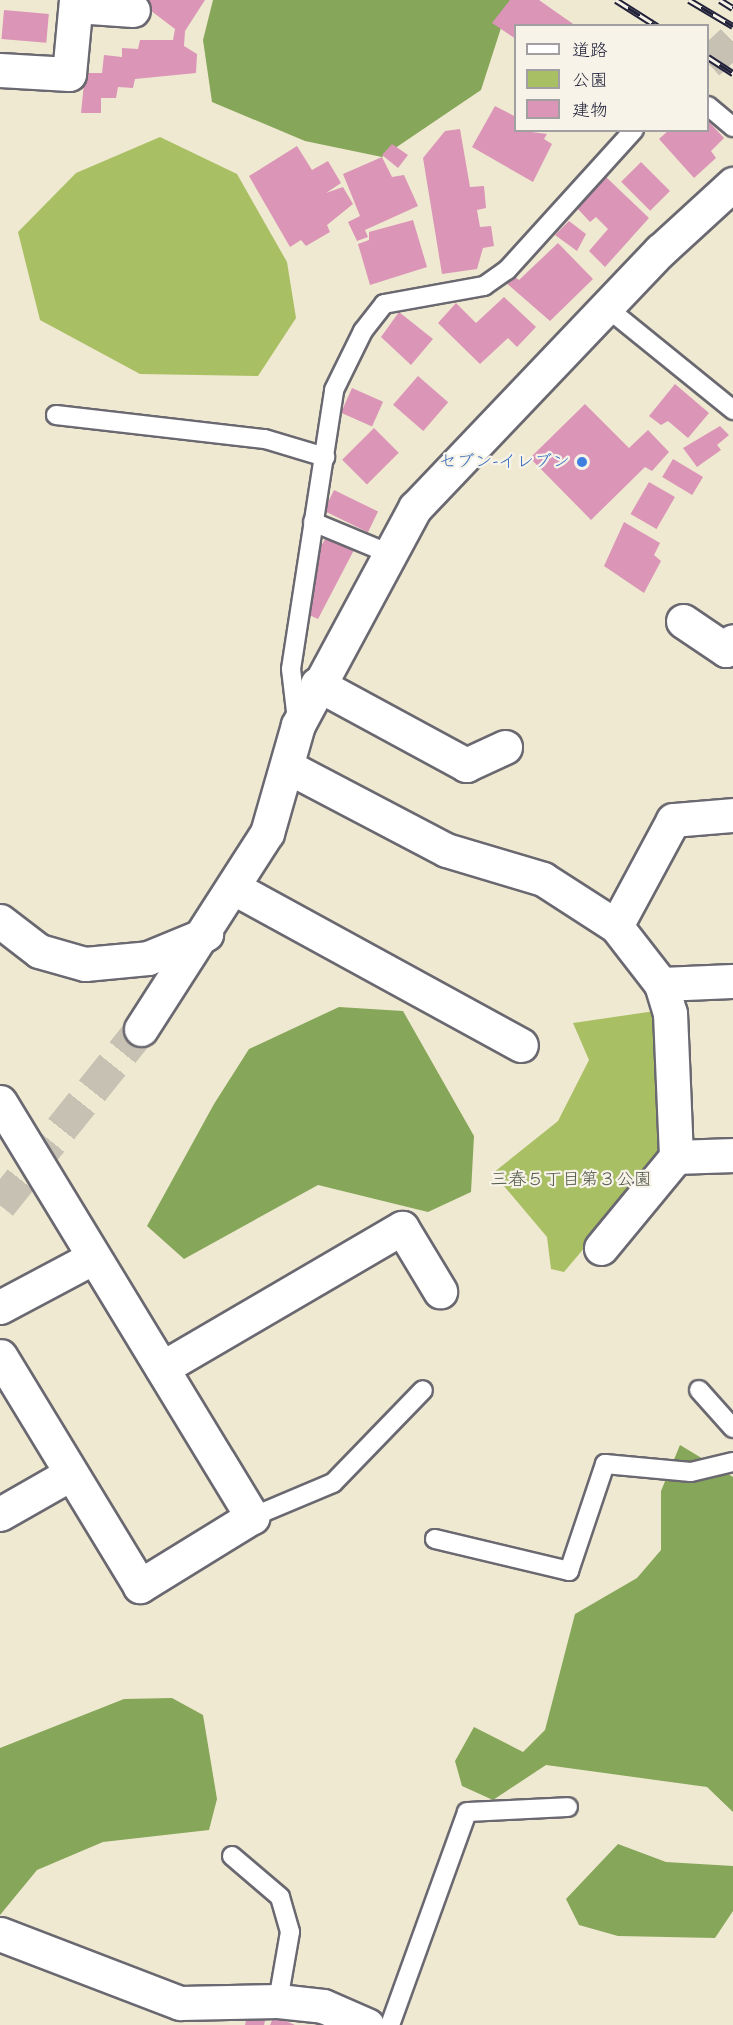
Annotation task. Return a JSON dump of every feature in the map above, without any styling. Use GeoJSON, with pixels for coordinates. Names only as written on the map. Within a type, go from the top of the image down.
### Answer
{"type":"FeatureCollection","features":[{"type":"Feature","properties":{"kind":"street"},"geometry":{"type":"LineString","coordinates":[[0,70],[69,74],[76,3],[133,10]]}},
{"type":"Feature","properties":{"kind":"street"},"geometry":{"type":"LineString","coordinates":[[141,1029],[206,934],[267,833],[288,767],[298,725],[317,684],[415,508],[606,307],[733,184]]}},
{"type":"Feature","properties":{"kind":"street"},"geometry":{"type":"LineString","coordinates":[[683,621],[726,650],[733,641]]}},
{"type":"Feature","properties":{"kind":"street"},"geometry":{"type":"LineString","coordinates":[[317,684],[466,765],[505,747]]}},
{"type":"Feature","properties":{"kind":"street"},"geometry":{"type":"LineString","coordinates":[[288,767],[446,850],[543,879],[616,926],[661,984],[670,1013],[676,1156],[601,1248]]}},
{"type":"Feature","properties":{"kind":"street"},"geometry":{"type":"LineString","coordinates":[[616,926],[673,820],[733,814]]}},
{"type":"Feature","properties":{"kind":"street"},"geometry":{"type":"LineString","coordinates":[[234,888],[521,1045]]}},
{"type":"Feature","properties":{"kind":"street"},"geometry":{"type":"LineString","coordinates":[[0,921],[39,951],[85,963],[148,958],[206,934]]}},
{"type":"Feature","properties":{"kind":"street"},"geometry":{"type":"LineString","coordinates":[[661,984],[733,981]]}},
{"type":"Feature","properties":{"kind":"street"},"geometry":{"type":"LineString","coordinates":[[0,1102],[252,1517],[140,1586],[0,1356]]}},
{"type":"Feature","properties":{"kind":"street"},"geometry":{"type":"LineString","coordinates":[[676,1156],[733,1155]]}},
{"type":"Feature","properties":{"kind":"street"},"geometry":{"type":"LineString","coordinates":[[162,1368],[402,1228],[440,1291]]}},
{"type":"Feature","properties":{"kind":"street"},"geometry":{"type":"LineString","coordinates":[[0,1307],[94,1257]]}},
{"type":"Feature","properties":{"kind":"street"},"geometry":{"type":"LineString","coordinates":[[0,1514],[70,1474]]}},
{"type":"Feature","properties":{"kind":"street"},"geometry":{"type":"LineString","coordinates":[[0,1934],[180,2003],[278,2001],[322,2006],[367,2025]]}},
{"type":"Feature","properties":{"kind":"lane"},"geometry":{"type":"LineString","coordinates":[[709,107],[733,127]]}},
{"type":"Feature","properties":{"kind":"lane"},"geometry":{"type":"LineString","coordinates":[[298,725],[291,669],[334,390],[363,331],[384,304],[484,286],[507,270],[632,132]]}},
{"type":"Feature","properties":{"kind":"lane"},"geometry":{"type":"LineString","coordinates":[[606,307],[733,410]]}},
{"type":"Feature","properties":{"kind":"lane"},"geometry":{"type":"LineString","coordinates":[[56,415],[265,439],[325,457]]}},
{"type":"Feature","properties":{"kind":"lane"},"geometry":{"type":"LineString","coordinates":[[313,522],[388,553]]}},
{"type":"Feature","properties":{"kind":"lane"},"geometry":{"type":"LineString","coordinates":[[252,1517],[333,1483],[423,1390]]}},
{"type":"Feature","properties":{"kind":"lane"},"geometry":{"type":"LineString","coordinates":[[699,1390],[733,1428]]}},
{"type":"Feature","properties":{"kind":"lane"},"geometry":{"type":"LineString","coordinates":[[435,1539],[569,1571],[605,1464],[691,1472],[733,1462]]}},
{"type":"Feature","properties":{"kind":"lane"},"geometry":{"type":"LineString","coordinates":[[390,2025],[467,1812],[568,1807]]}},
{"type":"Feature","properties":{"kind":"lane"},"geometry":{"type":"LineString","coordinates":[[232,1856],[280,1897],[290,1932],[278,2001]]}},
{"type":"Feature","properties":{"kind":"green space"},"geometry":{"type":"Polygon","coordinates":[[[213,0],[510,0],[481,90],[382,157],[305,141],[212,102],[203,40],[213,0]]]}},
{"type":"Feature","properties":{"kind":"green space"},"geometry":{"type":"Polygon","coordinates":[[[160,137],[237,174],[287,262],[296,318],[258,376],[140,374],[40,320],[18,232],[76,173],[160,137]]]}},
{"type":"Feature","properties":{"kind":"green space"},"geometry":{"type":"Polygon","coordinates":[[[339,1007],[403,1011],[474,1136],[471,1192],[428,1212],[318,1185],[184,1259],[147,1226],[214,1104],[249,1049],[339,1007]]]}},
{"type":"Feature","properties":{"kind":"green space","name":"三春５丁目第３公園"},"geometry":{"type":"Polygon","coordinates":[[[655,1011],[661,1157],[564,1272],[551,1269],[547,1237],[493,1173],[558,1121],[589,1060],[573,1023],[655,1011]]]}},
{"type":"Feature","properties":{"kind":"green space"},"geometry":{"type":"Polygon","coordinates":[[[680,1445],[733,1477],[733,1812],[707,1787],[546,1765],[493,1800],[462,1786],[455,1761],[474,1727],[523,1752],[545,1730],[575,1614],[637,1578],[661,1550],[661,1491],[680,1445]]]}},
{"type":"Feature","properties":{"kind":"green space"},"geometry":{"type":"Polygon","coordinates":[[[172,1698],[203,1715],[217,1799],[209,1830],[103,1842],[37,1870],[0,1915],[0,1748],[124,1699],[172,1698]]]}},
{"type":"Feature","properties":{"kind":"green space"},"geometry":{"type":"Polygon","coordinates":[[[618,1844],[666,1862],[733,1866],[733,1911],[715,1938],[618,1936],[579,1925],[566,1899],[618,1844]]]}},
{"type":"Feature","properties":{"kind":"building"},"geometry":{"type":"Polygon","coordinates":[[[145,0],[205,0],[185,31],[184,46],[197,54],[196,73],[135,79],[133,88],[118,87],[116,98],[101,98],[101,113],[81,113],[85,73],[102,73],[104,55],[122,57],[122,48],[138,49],[140,40],[173,40],[175,29],[142,4],[145,0]]]}},
{"type":"Feature","properties":{"kind":"building"},"geometry":{"type":"Polygon","coordinates":[[[510,0],[539,0],[573,24],[514,24],[514,38],[492,23],[510,0]]]}},
{"type":"Feature","properties":{"kind":"building"},"geometry":{"type":"Polygon","coordinates":[[[4,10],[49,14],[46,43],[1,39],[4,10]]]}},
{"type":"Feature","properties":{"kind":"building"},"geometry":{"type":"Polygon","coordinates":[[[495,106],[514,116],[514,132],[547,134],[544,139],[552,144],[533,182],[472,147],[495,106]]]}},
{"type":"Feature","properties":{"kind":"building"},"geometry":{"type":"Polygon","coordinates":[[[709,122],[724,138],[711,151],[716,158],[694,178],[659,139],[667,132],[709,132],[709,122]]]}},
{"type":"Feature","properties":{"kind":"building"},"geometry":{"type":"Polygon","coordinates":[[[460,129],[470,187],[484,186],[486,208],[477,210],[480,227],[491,226],[494,246],[483,248],[477,269],[442,274],[423,158],[445,131],[460,129]]]}},
{"type":"Feature","properties":{"kind":"building"},"geometry":{"type":"Polygon","coordinates":[[[392,144],[408,155],[398,168],[382,155],[392,144]]]}},
{"type":"Feature","properties":{"kind":"building"},"geometry":{"type":"Polygon","coordinates":[[[297,146],[312,170],[328,161],[341,183],[326,193],[343,187],[353,204],[327,225],[330,232],[306,246],[301,240],[290,247],[249,176],[297,146]]]}},
{"type":"Feature","properties":{"kind":"building"},"geometry":{"type":"Polygon","coordinates":[[[382,157],[392,177],[404,175],[418,206],[365,230],[368,237],[357,241],[348,222],[360,216],[343,174],[382,157]]]}},
{"type":"Feature","properties":{"kind":"building"},"geometry":{"type":"Polygon","coordinates":[[[641,162],[670,191],[650,211],[621,182],[641,162]]]}},
{"type":"Feature","properties":{"kind":"building"},"geometry":{"type":"Polygon","coordinates":[[[606,177],[649,218],[605,267],[589,251],[608,229],[596,217],[590,222],[577,208],[606,177]]]}},
{"type":"Feature","properties":{"kind":"building"},"geometry":{"type":"Polygon","coordinates":[[[413,220],[427,267],[370,285],[358,244],[369,240],[369,232],[413,220]]]}},
{"type":"Feature","properties":{"kind":"building"},"geometry":{"type":"Polygon","coordinates":[[[569,221],[586,234],[577,251],[555,235],[569,221]]]}},
{"type":"Feature","properties":{"kind":"building"},"geometry":{"type":"Polygon","coordinates":[[[558,243],[593,279],[550,321],[504,281],[512,275],[519,280],[558,243]]]}},
{"type":"Feature","properties":{"kind":"building"},"geometry":{"type":"Polygon","coordinates":[[[504,297],[536,327],[517,347],[508,338],[480,364],[438,323],[456,303],[476,323],[504,297]]]}},
{"type":"Feature","properties":{"kind":"building"},"geometry":{"type":"Polygon","coordinates":[[[399,312],[433,339],[411,365],[381,337],[399,312]]]}},
{"type":"Feature","properties":{"kind":"building"},"geometry":{"type":"Polygon","coordinates":[[[418,376],[448,402],[423,431],[393,405],[418,376]]]}},
{"type":"Feature","properties":{"kind":"building"},"geometry":{"type":"Polygon","coordinates":[[[675,384],[709,413],[688,438],[668,421],[661,425],[649,416],[675,384]]]}},
{"type":"Feature","properties":{"kind":"building"},"geometry":{"type":"Polygon","coordinates":[[[352,388],[383,402],[372,426],[341,413],[352,388]]]}},
{"type":"Feature","properties":{"kind":"building"},"geometry":{"type":"Polygon","coordinates":[[[585,404],[629,448],[648,430],[669,452],[652,471],[645,467],[591,520],[530,458],[585,404]]]}},
{"type":"Feature","properties":{"kind":"building"},"geometry":{"type":"Polygon","coordinates":[[[720,426],[729,435],[717,445],[721,450],[697,467],[683,448],[720,426]]]}},
{"type":"Feature","properties":{"kind":"building"},"geometry":{"type":"Polygon","coordinates":[[[374,428],[399,453],[367,485],[342,460],[374,428]]]}},
{"type":"Feature","properties":{"kind":"building"},"geometry":{"type":"Polygon","coordinates":[[[673,459],[703,477],[692,495],[662,477],[673,459]]]}},
{"type":"Feature","properties":{"kind":"building"},"geometry":{"type":"Polygon","coordinates":[[[649,482],[675,497],[656,529],[630,514],[649,482]]]}},
{"type":"Feature","properties":{"kind":"building"},"geometry":{"type":"Polygon","coordinates":[[[334,490],[378,511],[368,532],[324,511],[334,490]]]}},
{"type":"Feature","properties":{"kind":"building"},"geometry":{"type":"Polygon","coordinates":[[[624,522],[660,543],[654,555],[661,561],[644,593],[604,566],[624,522]]]}},
{"type":"Feature","properties":{"kind":"building"},"geometry":{"type":"Polygon","coordinates":[[[327,536],[354,550],[318,619],[305,613],[318,551],[327,536]]]}},
{"type":"Feature","properties":{"kind":"building"},"geometry":{"type":"Polygon","coordinates":[[[248,2012],[266,2017],[264,2025],[245,2025],[248,2012]]]}},
{"type":"Feature","properties":{"kind":"building"},"geometry":{"type":"Polygon","coordinates":[[[274,2016],[295,2025],[270,2025],[274,2016]]]}},
{"type":"Feature","properties":{"kind":"tunnel"},"geometry":{"type":"LineString","coordinates":[[709,62],[733,40]]}},
{"type":"Feature","properties":{"kind":"tunnel"},"geometry":{"type":"LineString","coordinates":[[0,1205],[141,1029]]}},
{"type":"Feature","properties":{"kind":"railway"},"geometry":{"type":"LineString","coordinates":[[616,0],[654,24]]}},
{"type":"Feature","properties":{"kind":"railway"},"geometry":{"type":"LineString","coordinates":[[689,0],[733,26]]}},
{"type":"Feature","properties":{"kind":"railway"},"geometry":{"type":"LineString","coordinates":[[720,0],[733,8]]}},
{"type":"Feature","properties":{"kind":"railway"},"geometry":{"type":"LineString","coordinates":[[709,58],[733,73]]}},
{"type":"Feature","properties":{"kind":"place","name":"セブン-イレブン"},"geometry":{"type":"Point","coordinates":[582,462]}}]}
